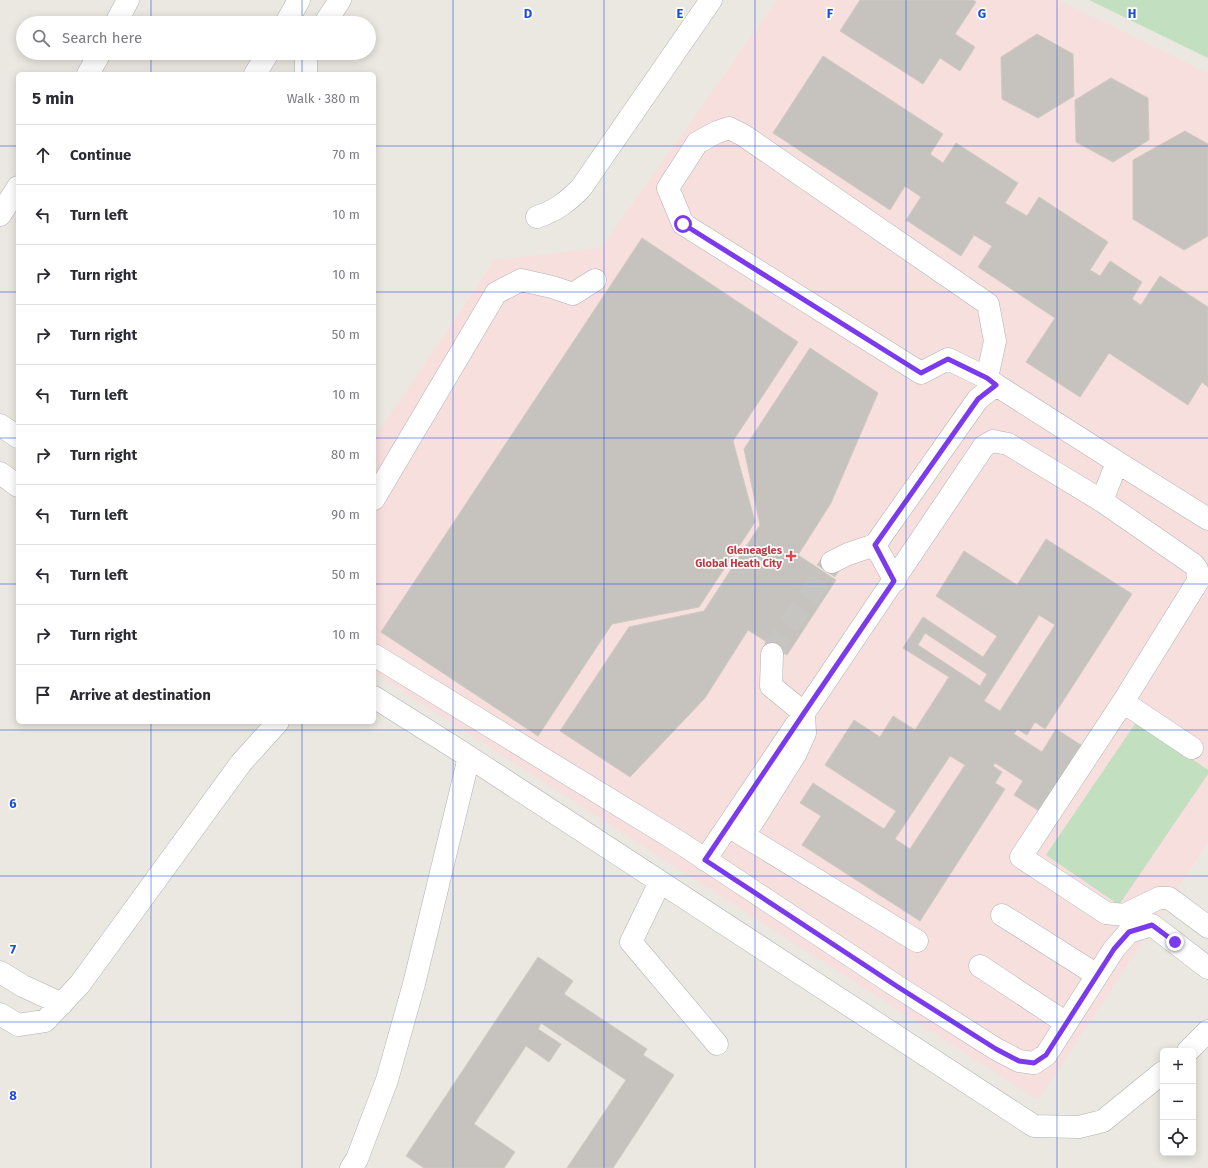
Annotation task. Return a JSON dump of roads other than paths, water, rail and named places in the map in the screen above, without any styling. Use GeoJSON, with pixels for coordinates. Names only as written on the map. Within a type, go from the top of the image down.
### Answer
{"type":"FeatureCollection","features":[{"type":"Feature","properties":{"kind":"street"},"geometry":{"type":"LineString","coordinates":[[120,16],[128,0]]}},
{"type":"Feature","properties":{"kind":"street"},"geometry":{"type":"LineString","coordinates":[[290,16],[299,0]]}},
{"type":"Feature","properties":{"kind":"street"},"geometry":{"type":"LineString","coordinates":[[330,16],[340,0]]}},
{"type":"Feature","properties":{"kind":"street"},"geometry":{"type":"LineString","coordinates":[[537,217],[552,212],[566,203],[582,188],[711,0]]}},
{"type":"Feature","properties":{"kind":"street"},"geometry":{"type":"LineString","coordinates":[[89,72],[96,60]]}},
{"type":"Feature","properties":{"kind":"street"},"geometry":{"type":"LineString","coordinates":[[256,72],[264,60]]}},
{"type":"Feature","properties":{"kind":"street"},"geometry":{"type":"LineString","coordinates":[[306,60],[306,72]]}},
{"type":"Feature","properties":{"kind":"street"},"geometry":{"type":"LineString","coordinates":[[832,562],[848,554],[875,545],[991,381],[995,341],[988,304],[743,135],[729,128],[717,132],[697,143],[668,188],[683,224],[921,373],[948,359],[991,381],[1208,519]]}},
{"type":"Feature","properties":{"kind":"street"},"geometry":{"type":"LineString","coordinates":[[0,215],[16,190]]}},
{"type":"Feature","properties":{"kind":"street"},"geometry":{"type":"LineString","coordinates":[[376,496],[496,293],[521,280],[552,287],[573,294],[595,280]]}},
{"type":"Feature","properties":{"kind":"street"},"geometry":{"type":"LineString","coordinates":[[0,425],[13,444]]}},
{"type":"Feature","properties":{"kind":"street"},"geometry":{"type":"LineString","coordinates":[[705,860],[984,446],[993,441],[1008,444],[1102,501],[1193,564],[1196,569],[1198,581],[1123,702],[1021,857],[1106,913],[1124,915],[1159,898],[1169,898],[1208,928]]}},
{"type":"Feature","properties":{"kind":"street"},"geometry":{"type":"LineString","coordinates":[[1102,501],[1117,462]]}},
{"type":"Feature","properties":{"kind":"street"},"geometry":{"type":"LineString","coordinates":[[0,473],[16,485]]}},
{"type":"Feature","properties":{"kind":"street"},"geometry":{"type":"LineString","coordinates":[[875,545],[894,581]]}},
{"type":"Feature","properties":{"kind":"street"},"geometry":{"type":"LineString","coordinates":[[752,823],[796,753],[805,733],[804,713],[771,686],[772,654]]}},
{"type":"Feature","properties":{"kind":"street"},"geometry":{"type":"LineString","coordinates":[[376,656],[679,842],[898,987],[996,1049],[1019,1061],[1034,1063],[1046,1055],[1114,949],[1129,932],[1152,925],[1208,968]]}},
{"type":"Feature","properties":{"kind":"street"},"geometry":{"type":"LineString","coordinates":[[376,698],[469,757],[1034,1126],[1079,1127],[1103,1121],[1160,1074]]}},
{"type":"Feature","properties":{"kind":"street"},"geometry":{"type":"LineString","coordinates":[[1123,702],[1192,748]]}},
{"type":"Feature","properties":{"kind":"street"},"geometry":{"type":"LineString","coordinates":[[0,1014],[18,1025],[45,1021],[62,1004],[80,984],[241,763],[276,724]]}},
{"type":"Feature","properties":{"kind":"street"},"geometry":{"type":"LineString","coordinates":[[351,1168],[357,1159],[387,1080],[414,984],[469,757]]}},
{"type":"Feature","properties":{"kind":"street"},"geometry":{"type":"LineString","coordinates":[[728,826],[917,942]]}},
{"type":"Feature","properties":{"kind":"street"},"geometry":{"type":"LineString","coordinates":[[660,882],[631,942],[717,1044]]}},
{"type":"Feature","properties":{"kind":"street"},"geometry":{"type":"LineString","coordinates":[[1002,915],[1097,975]]}},
{"type":"Feature","properties":{"kind":"street"},"geometry":{"type":"LineString","coordinates":[[980,966],[1066,1023]]}},
{"type":"Feature","properties":{"kind":"street"},"geometry":{"type":"LineString","coordinates":[[0,972],[23,986],[62,1004]]}},
{"type":"Feature","properties":{"kind":"street"},"geometry":{"type":"LineString","coordinates":[[1191,1048],[1208,1031]]}},
{"type":"Feature","properties":{"kind":"tunnel"},"geometry":{"type":"LineString","coordinates":[[772,654],[778,641],[832,562]]}},
{"type":"Feature","properties":{"kind":"place","name":"Gleneagles Global Heath City"},"geometry":{"type":"Point","coordinates":[791,556]}}]}
